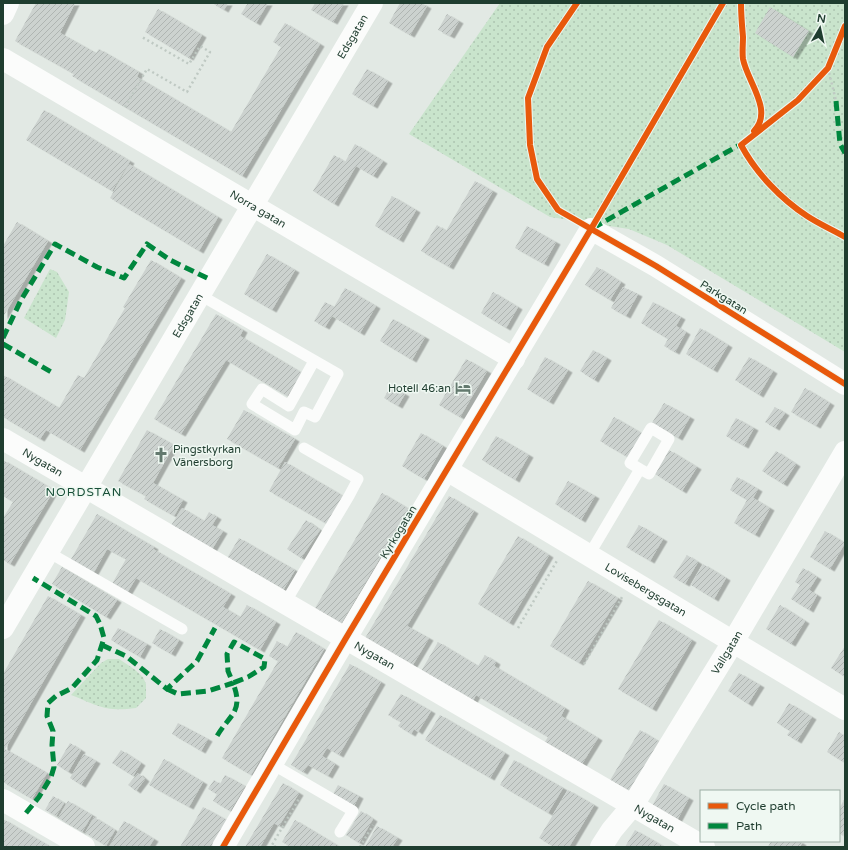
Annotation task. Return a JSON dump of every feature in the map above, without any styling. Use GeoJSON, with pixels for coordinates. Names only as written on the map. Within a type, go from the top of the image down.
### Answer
{"type":"FeatureCollection","features":[{"type":"Feature","properties":{"kind":"street"},"geometry":{"type":"LineString","coordinates":[[3,14],[8,3]]}},
{"type":"Feature","properties":{"kind":"street","name":"Edsgatan"},"geometry":{"type":"LineString","coordinates":[[3,628],[372,3]]}},
{"type":"Feature","properties":{"kind":"street","name":"Norra gatan"},"geometry":{"type":"LineString","coordinates":[[3,59],[514,359]]}},
{"type":"Feature","properties":{"kind":"street","name":"Kyrkogatan"},"geometry":{"type":"LineString","coordinates":[[223,847],[346,638],[592,229]]}},
{"type":"Feature","properties":{"kind":"street","name":"Parkgatan"},"geometry":{"type":"LineString","coordinates":[[592,229],[656,266],[845,384]]}},
{"type":"Feature","properties":{"kind":"street","name":"Nygatan"},"geometry":{"type":"LineString","coordinates":[[3,439],[633,806],[681,841],[704,847]]}},
{"type":"Feature","properties":{"kind":"street","name":"Vallgatan"},"geometry":{"type":"LineString","coordinates":[[601,847],[612,830],[633,806],[733,642],[845,452]]}},
{"type":"Feature","properties":{"kind":"street","name":"Lovisebergsgatan"},"geometry":{"type":"LineString","coordinates":[[447,470],[845,708]]}},
{"type":"Feature","properties":{"kind":"street"},"geometry":{"type":"LineString","coordinates":[[3,800],[84,847]]}},
{"type":"Feature","properties":{"kind":"lane"},"geometry":{"type":"LineString","coordinates":[[200,295],[338,374],[315,417],[304,412],[295,430],[252,404],[262,389],[289,406],[314,361]]}},
{"type":"Feature","properties":{"kind":"lane"},"geometry":{"type":"LineString","coordinates":[[285,603],[358,479],[304,448]]}},
{"type":"Feature","properties":{"kind":"lane"},"geometry":{"type":"LineString","coordinates":[[589,556],[640,469]]}},
{"type":"Feature","properties":{"kind":"lane"},"geometry":{"type":"LineString","coordinates":[[48,552],[182,629]]}},
{"type":"Feature","properties":{"kind":"lane"},"geometry":{"type":"LineString","coordinates":[[272,764],[353,811],[340,832]]}},
{"type":"Feature","properties":{"kind":"path"},"geometry":{"type":"LineString","coordinates":[[114,125],[147,69],[186,92],[210,52],[200,46],[189,64],[142,37]]}},
{"type":"Feature","properties":{"kind":"path"},"geometry":{"type":"LineString","coordinates":[[828,68],[836,101]]}},
{"type":"Feature","properties":{"kind":"path"},"geometry":{"type":"LineString","coordinates":[[518,628],[568,543]]}},
{"type":"Feature","properties":{"kind":"path"},"geometry":{"type":"LineString","coordinates":[[584,664],[631,581]]}},
{"type":"Feature","properties":{"kind":"path"},"geometry":{"type":"LineString","coordinates":[[276,847],[272,846],[308,784]]}},
{"type":"Feature","properties":{"kind":"path"},"geometry":{"type":"LineString","coordinates":[[360,847],[373,825]]}},
{"type":"Feature","properties":{"kind":"green space"},"geometry":{"type":"Polygon","coordinates":[[[500,3],[845,3],[845,352],[667,245],[629,229],[550,217],[409,134],[500,3]]]}},
{"type":"Feature","properties":{"kind":"green space"},"geometry":{"type":"Polygon","coordinates":[[[50,269],[57,272],[69,292],[65,320],[56,338],[24,318],[50,269]]]}},
{"type":"Feature","properties":{"kind":"green space"},"geometry":{"type":"Polygon","coordinates":[[[108,659],[119,659],[143,677],[146,684],[146,698],[136,708],[109,709],[71,695],[101,663],[108,659]]]}},
{"type":"Feature","properties":{"kind":"building"},"geometry":{"type":"Polygon","coordinates":[[[36,3],[75,3],[60,33],[96,53],[99,49],[139,72],[137,77],[231,132],[281,47],[273,42],[285,23],[320,44],[242,176],[72,76],[74,74],[15,41],[36,3]]]}},
{"type":"Feature","properties":{"kind":"building"},"geometry":{"type":"Polygon","coordinates":[[[212,3],[228,3],[224,10],[212,3]]]}},
{"type":"Feature","properties":{"kind":"building"},"geometry":{"type":"Polygon","coordinates":[[[248,3],[268,3],[256,23],[241,14],[248,3]]]}},
{"type":"Feature","properties":{"kind":"building"},"geometry":{"type":"Polygon","coordinates":[[[315,3],[344,3],[333,22],[311,10],[315,3]]]}},
{"type":"Feature","properties":{"kind":"building"},"geometry":{"type":"Polygon","coordinates":[[[400,3],[421,3],[427,6],[410,35],[389,23],[400,3]]]}},
{"type":"Feature","properties":{"kind":"building"},"geometry":{"type":"Polygon","coordinates":[[[770,7],[809,31],[793,57],[755,33],[770,7]]]}},
{"type":"Feature","properties":{"kind":"building"},"geometry":{"type":"Polygon","coordinates":[[[158,9],[202,35],[189,58],[145,32],[158,9]]]}},
{"type":"Feature","properties":{"kind":"building"},"geometry":{"type":"Polygon","coordinates":[[[447,14],[459,21],[450,36],[438,30],[447,14]]]}},
{"type":"Feature","properties":{"kind":"building"},"geometry":{"type":"Polygon","coordinates":[[[367,69],[388,81],[373,106],[352,94],[367,69]]]}},
{"type":"Feature","properties":{"kind":"building"},"geometry":{"type":"Polygon","coordinates":[[[44,110],[130,161],[112,191],[26,140],[44,110]]]}},
{"type":"Feature","properties":{"kind":"building"},"geometry":{"type":"Polygon","coordinates":[[[355,144],[383,161],[373,176],[356,166],[334,204],[313,191],[334,155],[345,162],[355,144]]]}},
{"type":"Feature","properties":{"kind":"building"},"geometry":{"type":"Polygon","coordinates":[[[129,164],[218,217],[199,251],[110,198],[129,164]]]}},
{"type":"Feature","properties":{"kind":"building"},"geometry":{"type":"Polygon","coordinates":[[[475,181],[493,191],[449,267],[421,251],[437,225],[446,231],[475,181]]]}},
{"type":"Feature","properties":{"kind":"building"},"geometry":{"type":"Polygon","coordinates":[[[392,196],[416,210],[399,240],[375,226],[392,196]]]}},
{"type":"Feature","properties":{"kind":"building"},"geometry":{"type":"Polygon","coordinates":[[[17,222],[48,241],[3,317],[3,246],[17,222]]]}},
{"type":"Feature","properties":{"kind":"building"},"geometry":{"type":"Polygon","coordinates":[[[527,226],[556,242],[544,264],[515,248],[527,226]]]}},
{"type":"Feature","properties":{"kind":"building"},"geometry":{"type":"Polygon","coordinates":[[[267,254],[295,270],[272,310],[244,294],[267,254]]]}},
{"type":"Feature","properties":{"kind":"building"},"geometry":{"type":"Polygon","coordinates":[[[151,260],[181,278],[80,450],[46,430],[40,439],[3,417],[3,375],[59,408],[78,375],[84,378],[151,260]]]}},
{"type":"Feature","properties":{"kind":"building"},"geometry":{"type":"Polygon","coordinates":[[[597,267],[621,282],[610,300],[585,285],[597,267]]]}},
{"type":"Feature","properties":{"kind":"building"},"geometry":{"type":"Polygon","coordinates":[[[623,287],[638,294],[626,316],[611,308],[623,287]]]}},
{"type":"Feature","properties":{"kind":"building"},"geometry":{"type":"Polygon","coordinates":[[[345,288],[376,306],[360,333],[332,316],[325,327],[314,321],[325,302],[334,307],[345,288]]]}},
{"type":"Feature","properties":{"kind":"building"},"geometry":{"type":"Polygon","coordinates":[[[493,292],[518,307],[506,328],[481,313],[493,292]]]}},
{"type":"Feature","properties":{"kind":"building"},"geometry":{"type":"Polygon","coordinates":[[[653,302],[681,317],[676,326],[686,332],[675,352],[664,346],[668,339],[641,323],[653,302]]]}},
{"type":"Feature","properties":{"kind":"building"},"geometry":{"type":"Polygon","coordinates":[[[216,314],[243,330],[240,336],[302,373],[287,396],[226,360],[181,434],[154,419],[216,314]]]}},
{"type":"Feature","properties":{"kind":"building"},"geometry":{"type":"Polygon","coordinates":[[[393,319],[425,337],[412,360],[380,341],[393,319]]]}},
{"type":"Feature","properties":{"kind":"building"},"geometry":{"type":"Polygon","coordinates":[[[700,328],[728,345],[713,370],[686,354],[700,328]]]}},
{"type":"Feature","properties":{"kind":"building"},"geometry":{"type":"Polygon","coordinates":[[[593,350],[607,358],[594,380],[580,371],[593,350]]]}},
{"type":"Feature","properties":{"kind":"building"},"geometry":{"type":"Polygon","coordinates":[[[545,357],[568,370],[549,402],[527,389],[545,357]]]}},
{"type":"Feature","properties":{"kind":"building"},"geometry":{"type":"Polygon","coordinates":[[[749,357],[773,371],[759,395],[735,380],[749,357]]]}},
{"type":"Feature","properties":{"kind":"building","name":"Hotell 46:an"},"geometry":{"type":"Polygon","coordinates":[[[466,359],[487,371],[460,417],[439,405],[466,359]]]}},
{"type":"Feature","properties":{"kind":"building"},"geometry":{"type":"Polygon","coordinates":[[[391,386],[405,394],[398,406],[384,398],[391,386]]]}},
{"type":"Feature","properties":{"kind":"building"},"geometry":{"type":"Polygon","coordinates":[[[805,388],[830,403],[816,426],[791,412],[805,388]]]}},
{"type":"Feature","properties":{"kind":"building"},"geometry":{"type":"Polygon","coordinates":[[[664,403],[690,417],[678,438],[652,423],[664,403]]]}},
{"type":"Feature","properties":{"kind":"building"},"geometry":{"type":"Polygon","coordinates":[[[775,407],[785,413],[775,428],[765,422],[775,407]]]}},
{"type":"Feature","properties":{"kind":"building"},"geometry":{"type":"Polygon","coordinates":[[[244,410],[295,439],[278,468],[227,439],[244,410]]]}},
{"type":"Feature","properties":{"kind":"building"},"geometry":{"type":"Polygon","coordinates":[[[614,417],[643,434],[629,458],[600,441],[614,417]]]}},
{"type":"Feature","properties":{"kind":"building"},"geometry":{"type":"Polygon","coordinates":[[[736,418],[754,428],[744,446],[726,436],[736,418]]]}},
{"type":"Feature","properties":{"kind":"building"},"geometry":{"type":"Polygon","coordinates":[[[147,430],[174,445],[153,483],[183,500],[174,516],[144,499],[146,496],[118,481],[147,430]]]}},
{"type":"Feature","properties":{"kind":"building"},"geometry":{"type":"Polygon","coordinates":[[[421,433],[443,446],[424,479],[402,466],[421,433]]]}},
{"type":"Feature","properties":{"kind":"building"},"geometry":{"type":"Polygon","coordinates":[[[496,436],[529,455],[515,480],[482,460],[496,436]]]}},
{"type":"Feature","properties":{"kind":"building"},"geometry":{"type":"Polygon","coordinates":[[[669,450],[697,467],[682,491],[655,474],[669,450]]]}},
{"type":"Feature","properties":{"kind":"building"},"geometry":{"type":"Polygon","coordinates":[[[776,451],[796,464],[783,484],[762,471],[776,451]]]}},
{"type":"Feature","properties":{"kind":"building"},"geometry":{"type":"Polygon","coordinates":[[[3,460],[54,490],[10,564],[3,560],[3,518],[13,502],[3,496],[3,460]]]}},
{"type":"Feature","properties":{"kind":"building"},"geometry":{"type":"Polygon","coordinates":[[[285,462],[343,496],[327,524],[269,491],[285,462]]]}},
{"type":"Feature","properties":{"kind":"building"},"geometry":{"type":"Polygon","coordinates":[[[737,477],[758,489],[753,498],[770,508],[755,535],[734,523],[747,500],[730,490],[737,477]]]}},
{"type":"Feature","properties":{"kind":"building"},"geometry":{"type":"Polygon","coordinates":[[[568,481],[595,496],[581,520],[555,504],[568,481]]]}},
{"type":"Feature","properties":{"kind":"building"},"geometry":{"type":"Polygon","coordinates":[[[382,493],[409,509],[340,625],[314,610],[382,493]]]}},
{"type":"Feature","properties":{"kind":"building"},"geometry":{"type":"Polygon","coordinates":[[[449,496],[474,511],[407,626],[429,638],[411,668],[364,640],[449,496]]]}},
{"type":"Feature","properties":{"kind":"building"},"geometry":{"type":"Polygon","coordinates":[[[182,508],[204,521],[209,512],[217,517],[212,525],[223,531],[211,551],[170,527],[182,508]]]}},
{"type":"Feature","properties":{"kind":"building"},"geometry":{"type":"Polygon","coordinates":[[[97,514],[154,547],[153,549],[231,594],[223,607],[240,617],[247,605],[276,622],[260,650],[136,578],[127,593],[112,584],[126,559],[107,549],[93,574],[70,561],[97,514]]]}},
{"type":"Feature","properties":{"kind":"building"},"geometry":{"type":"Polygon","coordinates":[[[306,520],[320,530],[301,558],[287,549],[306,520]]]}},
{"type":"Feature","properties":{"kind":"building"},"geometry":{"type":"Polygon","coordinates":[[[639,525],[663,539],[650,561],[626,547],[639,525]]]}},
{"type":"Feature","properties":{"kind":"building"},"geometry":{"type":"Polygon","coordinates":[[[825,531],[845,543],[830,569],[810,557],[825,531]]]}},
{"type":"Feature","properties":{"kind":"building"},"geometry":{"type":"Polygon","coordinates":[[[518,536],[549,555],[509,623],[478,604],[518,536]]]}},
{"type":"Feature","properties":{"kind":"building"},"geometry":{"type":"Polygon","coordinates":[[[239,538],[295,570],[282,592],[226,560],[239,538]]]}},
{"type":"Feature","properties":{"kind":"building"},"geometry":{"type":"Polygon","coordinates":[[[687,555],[698,562],[685,584],[673,577],[687,555]]]}},
{"type":"Feature","properties":{"kind":"building"},"geometry":{"type":"Polygon","coordinates":[[[703,564],[726,578],[714,599],[691,585],[703,564]]]}},
{"type":"Feature","properties":{"kind":"building"},"geometry":{"type":"Polygon","coordinates":[[[62,567],[117,600],[106,617],[52,584],[62,567]]]}},
{"type":"Feature","properties":{"kind":"building"},"geometry":{"type":"Polygon","coordinates":[[[803,568],[817,577],[809,590],[817,595],[809,610],[791,599],[800,585],[795,582],[803,568]]]}},
{"type":"Feature","properties":{"kind":"building"},"geometry":{"type":"Polygon","coordinates":[[[588,581],[618,598],[579,663],[550,646],[588,581]]]}},
{"type":"Feature","properties":{"kind":"building"},"geometry":{"type":"Polygon","coordinates":[[[48,596],[81,615],[5,749],[47,773],[32,799],[3,782],[3,674],[48,596]]]}},
{"type":"Feature","properties":{"kind":"building"},"geometry":{"type":"Polygon","coordinates":[[[780,605],[805,621],[791,644],[766,629],[780,605]]]}},
{"type":"Feature","properties":{"kind":"building"},"geometry":{"type":"Polygon","coordinates":[[[659,620],[692,640],[652,709],[618,689],[659,620]]]}},
{"type":"Feature","properties":{"kind":"building"},"geometry":{"type":"Polygon","coordinates":[[[118,628],[147,644],[140,657],[111,640],[118,628]]]}},
{"type":"Feature","properties":{"kind":"building"},"geometry":{"type":"Polygon","coordinates":[[[160,629],[179,640],[171,654],[152,643],[160,629]]]}},
{"type":"Feature","properties":{"kind":"building"},"geometry":{"type":"Polygon","coordinates":[[[296,632],[324,649],[251,775],[222,758],[278,661],[269,656],[277,641],[287,647],[296,632]]]}},
{"type":"Feature","properties":{"kind":"building"},"geometry":{"type":"Polygon","coordinates":[[[438,642],[478,666],[485,655],[496,662],[494,666],[565,708],[561,716],[598,738],[580,767],[543,745],[548,737],[476,695],[471,704],[420,673],[438,642]]]}},
{"type":"Feature","properties":{"kind":"building"},"geometry":{"type":"Polygon","coordinates":[[[845,646],[845,677],[831,668],[845,646]]]}},
{"type":"Feature","properties":{"kind":"building"},"geometry":{"type":"Polygon","coordinates":[[[350,664],[381,682],[339,755],[327,748],[322,756],[335,764],[328,776],[308,765],[303,772],[291,765],[350,664]]]}},
{"type":"Feature","properties":{"kind":"building"},"geometry":{"type":"Polygon","coordinates":[[[739,673],[760,685],[748,704],[728,691],[739,673]]]}},
{"type":"Feature","properties":{"kind":"building"},"geometry":{"type":"Polygon","coordinates":[[[401,694],[431,711],[418,732],[414,729],[411,734],[398,726],[401,722],[388,715],[401,694]]]}},
{"type":"Feature","properties":{"kind":"building"},"geometry":{"type":"Polygon","coordinates":[[[789,703],[812,717],[797,741],[787,735],[790,731],[777,723],[789,703]]]}},
{"type":"Feature","properties":{"kind":"building"},"geometry":{"type":"Polygon","coordinates":[[[440,715],[505,753],[490,778],[425,740],[440,715]]]}},
{"type":"Feature","properties":{"kind":"building"},"geometry":{"type":"Polygon","coordinates":[[[178,723],[208,739],[201,751],[172,734],[178,723]]]}},
{"type":"Feature","properties":{"kind":"building"},"geometry":{"type":"Polygon","coordinates":[[[640,730],[663,744],[632,796],[609,782],[640,730]]]}},
{"type":"Feature","properties":{"kind":"building"},"geometry":{"type":"Polygon","coordinates":[[[839,732],[845,736],[845,763],[827,752],[839,732]]]}},
{"type":"Feature","properties":{"kind":"building"},"geometry":{"type":"Polygon","coordinates":[[[70,743],[81,750],[68,772],[57,765],[70,743]]]}},
{"type":"Feature","properties":{"kind":"building"},"geometry":{"type":"Polygon","coordinates":[[[121,750],[141,763],[133,776],[112,763],[121,750]]]}},
{"type":"Feature","properties":{"kind":"building"},"geometry":{"type":"Polygon","coordinates":[[[84,754],[96,761],[81,785],[70,778],[84,754]]]}},
{"type":"Feature","properties":{"kind":"building"},"geometry":{"type":"Polygon","coordinates":[[[164,759],[203,782],[189,807],[149,785],[164,759]]]}},
{"type":"Feature","properties":{"kind":"building"},"geometry":{"type":"Polygon","coordinates":[[[514,760],[563,788],[548,813],[500,785],[514,760]]]}},
{"type":"Feature","properties":{"kind":"building"},"geometry":{"type":"Polygon","coordinates":[[[138,773],[145,779],[136,791],[128,785],[138,773]]]}},
{"type":"Feature","properties":{"kind":"building"},"geometry":{"type":"Polygon","coordinates":[[[225,775],[245,786],[230,811],[213,801],[217,794],[208,789],[214,780],[220,784],[225,775]]]}},
{"type":"Feature","properties":{"kind":"building"},"geometry":{"type":"Polygon","coordinates":[[[283,783],[299,793],[279,826],[274,823],[260,847],[245,847],[283,783]]]}},
{"type":"Feature","properties":{"kind":"building"},"geometry":{"type":"Polygon","coordinates":[[[664,784],[689,798],[676,822],[651,808],[664,784]]]}},
{"type":"Feature","properties":{"kind":"building"},"geometry":{"type":"Polygon","coordinates":[[[338,785],[359,796],[353,808],[332,796],[338,785]]]}},
{"type":"Feature","properties":{"kind":"building"},"geometry":{"type":"Polygon","coordinates":[[[568,790],[594,805],[569,847],[554,847],[539,838],[568,790]]]}},
{"type":"Feature","properties":{"kind":"building"},"geometry":{"type":"Polygon","coordinates":[[[53,796],[64,803],[56,816],[45,810],[53,796]]]}},
{"type":"Feature","properties":{"kind":"building"},"geometry":{"type":"Polygon","coordinates":[[[845,798],[845,832],[843,836],[840,834],[840,807],[845,798]]]}},
{"type":"Feature","properties":{"kind":"building"},"geometry":{"type":"Polygon","coordinates":[[[68,801],[92,815],[82,832],[58,818],[68,801]]]}},
{"type":"Feature","properties":{"kind":"building"},"geometry":{"type":"Polygon","coordinates":[[[203,807],[227,820],[211,847],[180,847],[203,807]]]}},
{"type":"Feature","properties":{"kind":"building"},"geometry":{"type":"Polygon","coordinates":[[[361,811],[373,819],[359,843],[346,835],[361,811]]]}},
{"type":"Feature","properties":{"kind":"building"},"geometry":{"type":"Polygon","coordinates":[[[94,817],[115,830],[106,846],[85,833],[94,817]]]}},
{"type":"Feature","properties":{"kind":"building"},"geometry":{"type":"Polygon","coordinates":[[[3,819],[51,847],[3,847],[3,819]]]}},
{"type":"Feature","properties":{"kind":"building"},"geometry":{"type":"Polygon","coordinates":[[[295,820],[340,847],[291,847],[282,842],[295,820]]]}},
{"type":"Feature","properties":{"kind":"building"},"geometry":{"type":"Polygon","coordinates":[[[124,821],[154,839],[149,847],[109,847],[124,821]]]}},
{"type":"Feature","properties":{"kind":"building"},"geometry":{"type":"Polygon","coordinates":[[[377,826],[398,838],[392,847],[365,847],[377,826]]]}},
{"type":"Feature","properties":{"kind":"building"},"geometry":{"type":"Polygon","coordinates":[[[635,830],[663,846],[625,847],[635,830]]]}},
{"type":"Feature","properties":{"kind":"building"},"geometry":{"type":"Polygon","coordinates":[[[770,842],[802,843],[800,847],[768,847],[770,842]]]}},
{"type":"Feature","properties":{"kind":"marked path"},"geometry":{"type":"LineString","coordinates":[[836,101],[840,144],[845,153]]}},
{"type":"Feature","properties":{"kind":"marked path"},"geometry":{"type":"LineString","coordinates":[[593,228],[743,143]]}},
{"type":"Feature","properties":{"kind":"marked path"},"geometry":{"type":"LineString","coordinates":[[3,338],[21,300],[55,244],[97,267],[124,278],[147,244],[170,260],[209,279]]}},
{"type":"Feature","properties":{"kind":"marked path"},"geometry":{"type":"LineString","coordinates":[[3,344],[53,373]]}},
{"type":"Feature","properties":{"kind":"marked path"},"geometry":{"type":"LineString","coordinates":[[26,813],[39,797],[51,777],[54,767],[52,745],[53,731],[47,716],[48,703],[56,696],[72,688],[97,660],[104,638],[96,616],[33,578]]}},
{"type":"Feature","properties":{"kind":"marked path"},"geometry":{"type":"LineString","coordinates":[[102,645],[126,656],[167,689],[197,661],[215,628]]}},
{"type":"Feature","properties":{"kind":"marked path"},"geometry":{"type":"LineString","coordinates":[[167,689],[178,694],[208,691],[233,683],[228,671],[227,654],[234,642],[265,659],[264,667],[248,677],[233,683],[237,700],[236,707],[231,717],[217,736]]}},
{"type":"Feature","properties":{"kind":"cycle path"},"geometry":{"type":"LineString","coordinates":[[577,3],[547,47],[528,98],[530,145],[537,179],[558,210],[656,266],[845,384]]}},
{"type":"Feature","properties":{"kind":"cycle path"},"geometry":{"type":"LineString","coordinates":[[223,847],[346,638],[591,229],[723,3]]}},
{"type":"Feature","properties":{"kind":"cycle path"},"geometry":{"type":"LineString","coordinates":[[741,3],[743,59],[745,68],[758,96],[761,114],[759,123],[754,131]]}},
{"type":"Feature","properties":{"kind":"cycle path"},"geometry":{"type":"LineString","coordinates":[[845,26],[828,68],[798,100],[741,145],[754,166],[770,185],[788,202],[812,219],[845,237]]}},
{"type":"Feature","properties":{"kind":"place","name":"Hotell 46:an"},"geometry":{"type":"Point","coordinates":[463,388]}},
{"type":"Feature","properties":{"kind":"place","name":"Pingstkyrkan Vänersborg"},"geometry":{"type":"Point","coordinates":[161,455]}},
{"type":"Feature","properties":{"kind":"district","name":"NORDSTAN"},"geometry":{"type":"Point","coordinates":[84,492]}}]}
